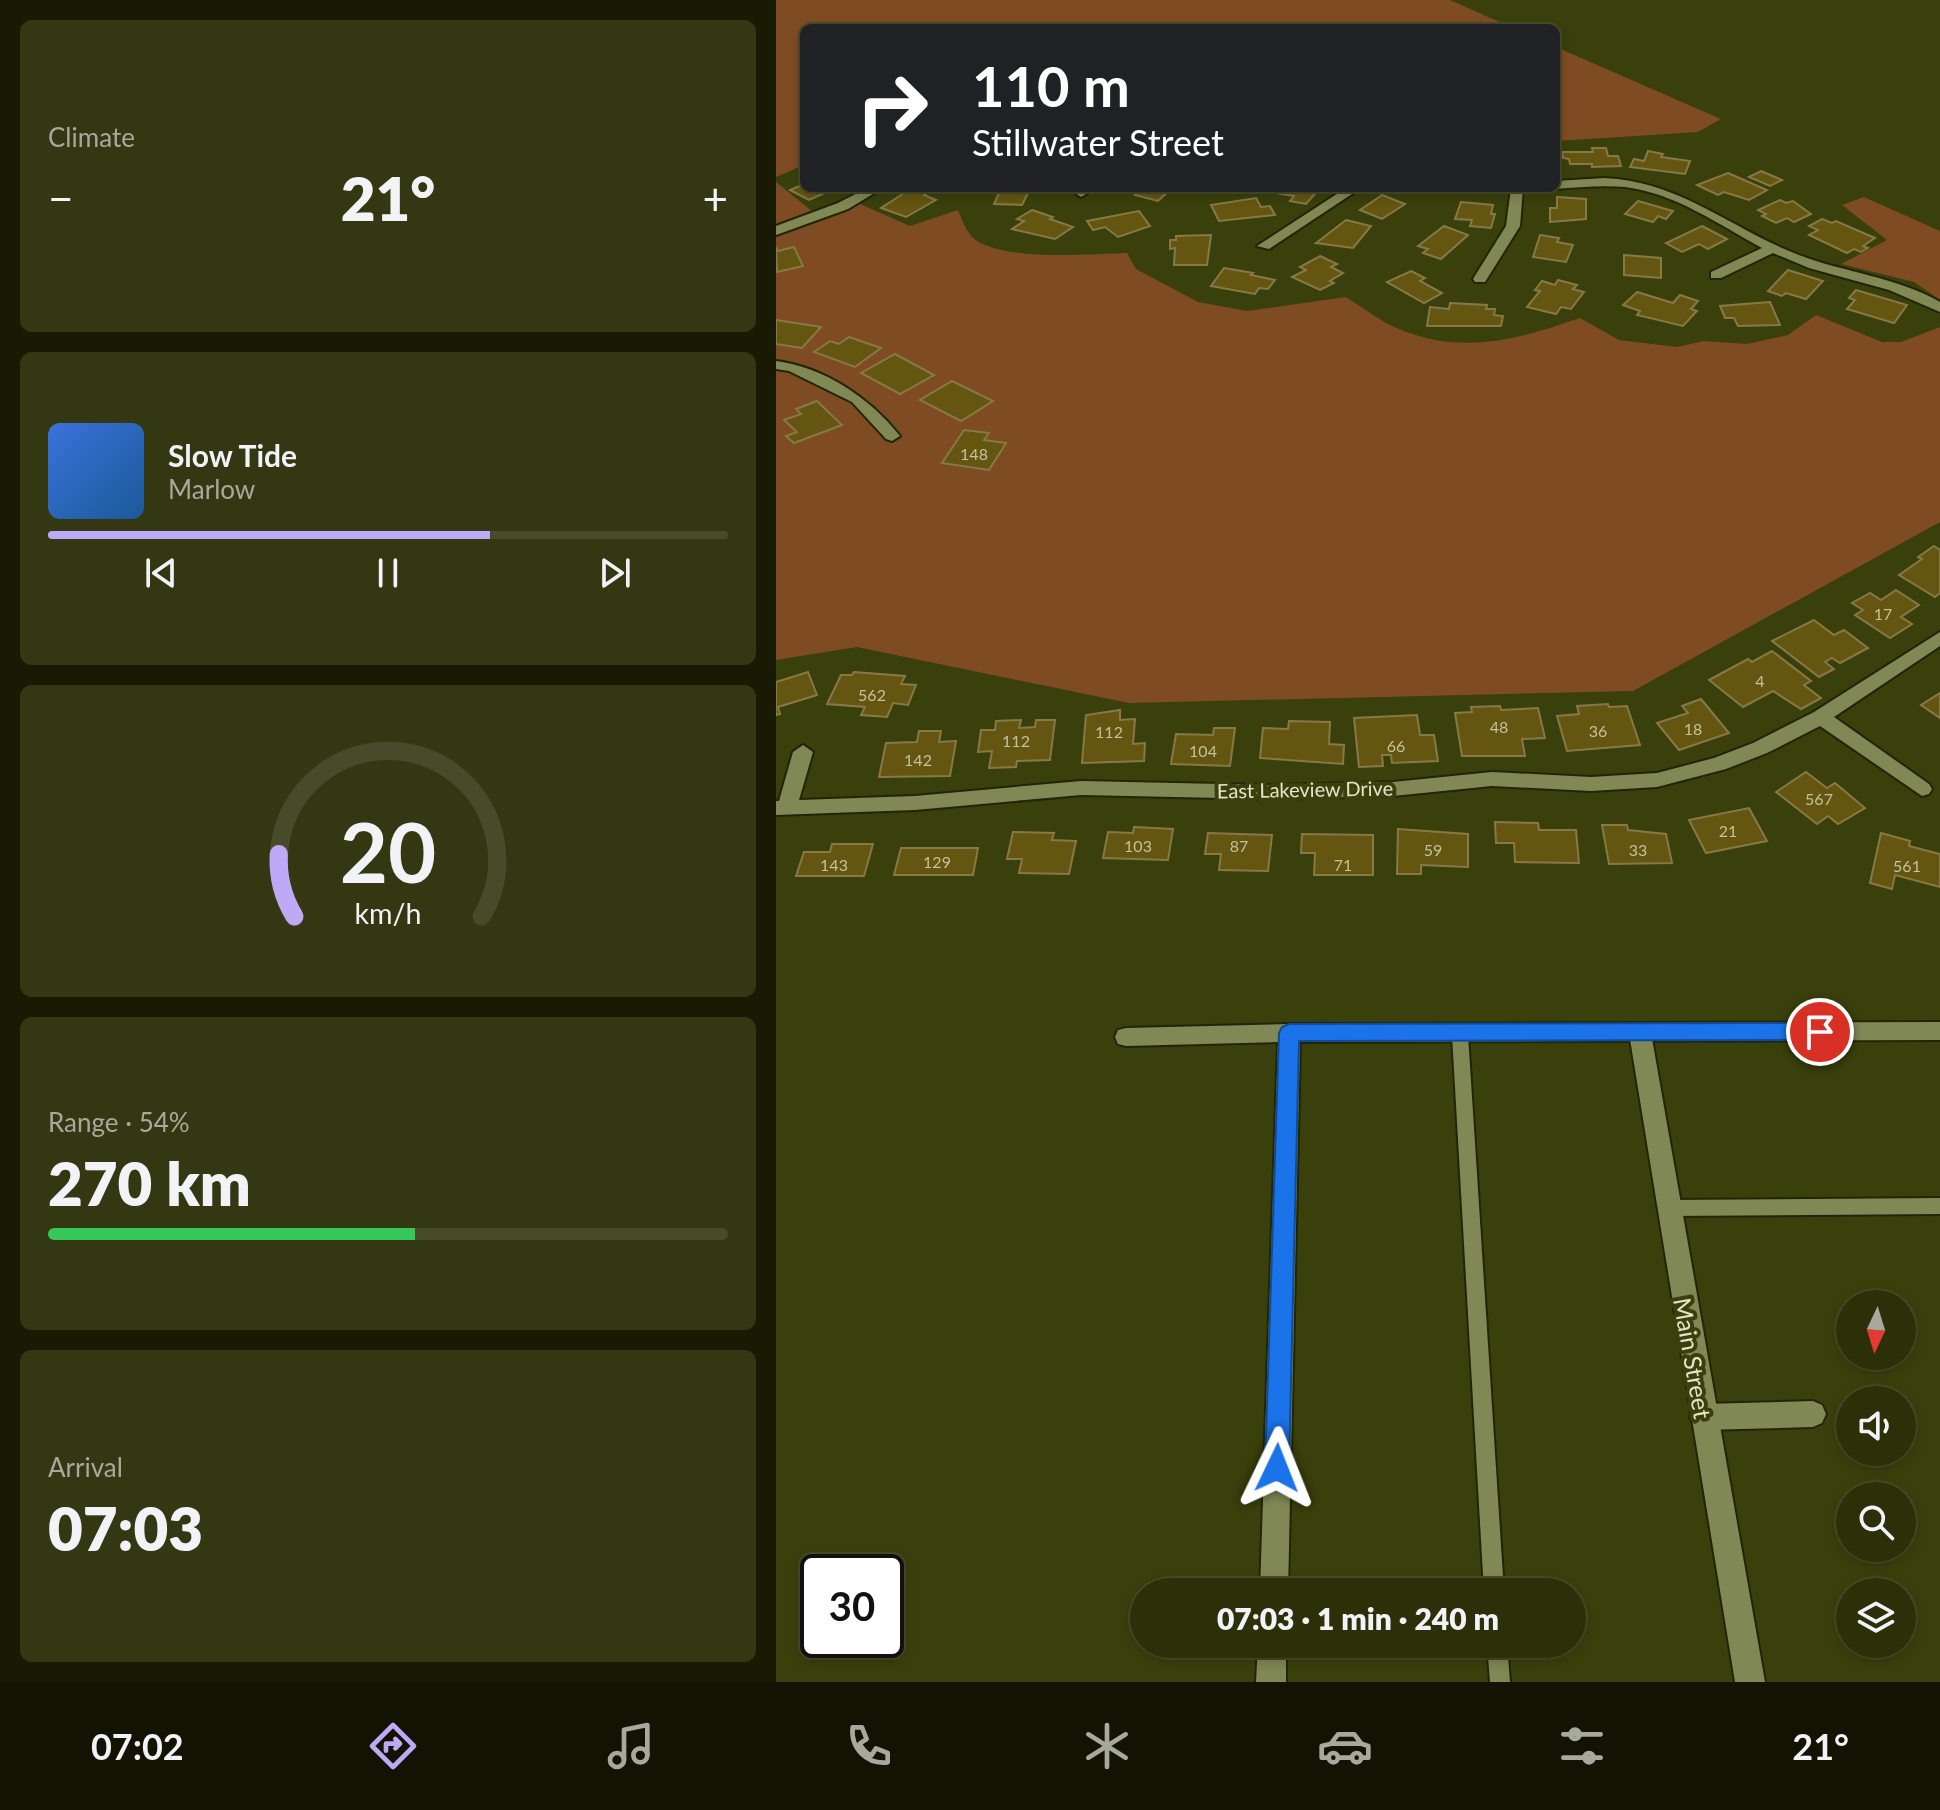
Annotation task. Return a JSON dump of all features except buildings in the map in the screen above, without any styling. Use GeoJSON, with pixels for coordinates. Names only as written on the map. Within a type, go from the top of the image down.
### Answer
{"type":"FeatureCollection","features":[{"type":"Feature","properties":{"kind":"street"},"geometry":{"type":"LineString","coordinates":[[1560,185],[1634,184],[1663,192],[1813,265],[1888,282],[1940,308]]}},
{"type":"Feature","properties":{"kind":"street"},"geometry":{"type":"LineString","coordinates":[[776,231],[843,206],[869,192]]}},
{"type":"Feature","properties":{"kind":"street"},"geometry":{"type":"LineString","coordinates":[[1264,246],[1349,192]]}},
{"type":"Feature","properties":{"kind":"street"},"geometry":{"type":"LineString","coordinates":[[1480,279],[1520,211],[1518,192]]}},
{"type":"Feature","properties":{"kind":"street"},"geometry":{"type":"LineString","coordinates":[[1716,275],[1774,248]]}},
{"type":"Feature","properties":{"kind":"street"},"geometry":{"type":"LineString","coordinates":[[776,365],[792,367],[857,399],[892,436]]}},
{"type":"Feature","properties":{"kind":"street","name":"East Lakeview Drive"},"geometry":{"type":"LineString","coordinates":[[781,808],[915,803],[1081,788],[1269,792],[1393,789],[1492,779],[1591,784],[1657,780],[1719,764],[1821,717],[1940,638]]}},
{"type":"Feature","properties":{"kind":"street"},"geometry":{"type":"LineString","coordinates":[[1821,717],[1922,789]]}},
{"type":"Feature","properties":{"kind":"street"},"geometry":{"type":"LineString","coordinates":[[781,808],[803,752]]}},
{"type":"Feature","properties":{"kind":"street"},"geometry":{"type":"LineString","coordinates":[[1126,1037],[1289,1033],[1460,1035],[1940,1031]]}},
{"type":"Feature","properties":{"kind":"street"},"geometry":{"type":"LineString","coordinates":[[1274,1578],[1289,1033]]}},
{"type":"Feature","properties":{"kind":"street","name":"Main Street"},"geometry":{"type":"LineString","coordinates":[[1640,1033],[1667,1208],[1750,1682]]}},
{"type":"Feature","properties":{"kind":"street"},"geometry":{"type":"LineString","coordinates":[[1703,1417],[1813,1414]]}},
{"type":"Feature","properties":{"kind":"street"},"geometry":{"type":"LineString","coordinates":[[1271,1682],[1272,1658]]}},
{"type":"Feature","properties":{"kind":"lane"},"geometry":{"type":"LineString","coordinates":[[1460,1035],[1493,1578]]}},
{"type":"Feature","properties":{"kind":"lane"},"geometry":{"type":"LineString","coordinates":[[1667,1208],[1940,1206]]}},
{"type":"Feature","properties":{"kind":"lane"},"geometry":{"type":"LineString","coordinates":[[1498,1658],[1500,1682]]}},
{"type":"Feature","properties":{"kind":"shaded area"},"geometry":{"type":"Polygon","coordinates":[[[776,0],[1450,0],[1504,24],[800,24],[800,167],[776,177],[776,0]]]}},
{"type":"Feature","properties":{"kind":"shaded area"},"geometry":{"type":"Polygon","coordinates":[[[1560,49],[1721,119],[1698,132],[1560,141],[1560,49]]]}},
{"type":"Feature","properties":{"kind":"shaded area"},"geometry":{"type":"Polygon","coordinates":[[[776,182],[823,220],[860,204],[910,226],[958,210],[971,235],[992,247],[1050,255],[1127,253],[1136,269],[1198,302],[1247,311],[1346,297],[1388,324],[1413,334],[1461,343],[1508,339],[1580,318],[1619,340],[1677,347],[1704,341],[1747,344],[1788,335],[1816,315],[1882,342],[1901,342],[1940,327],[1940,522],[1633,691],[1129,703],[857,647],[776,660],[776,182]]]}},
{"type":"Feature","properties":{"kind":"shaded area"},"geometry":{"type":"Polygon","coordinates":[[[1864,197],[1940,231],[1940,300],[1914,282],[1841,264],[1887,240],[1842,205],[1864,197]]]}},
{"type":"Feature","properties":{"kind":"route"},"geometry":{"type":"LineString","coordinates":[[1277,1468],[1289,1033],[1820,1032]]}}]}
